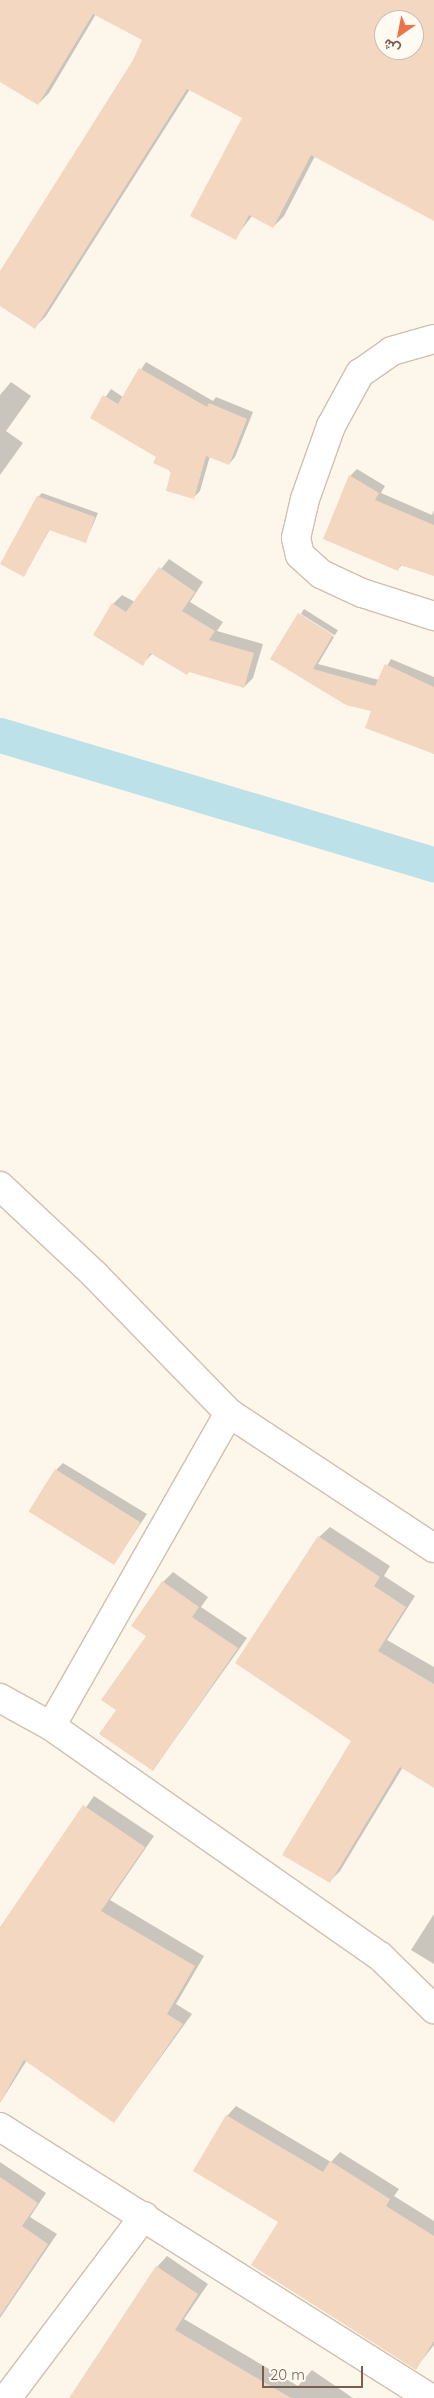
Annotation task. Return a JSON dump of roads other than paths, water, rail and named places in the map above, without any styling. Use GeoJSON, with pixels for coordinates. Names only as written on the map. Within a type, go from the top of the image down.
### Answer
{"type":"FeatureCollection","features":[{"type":"Feature","properties":{"kind":"street"},"geometry":{"type":"LineString","coordinates":[[434,339],[392,351],[360,373],[331,426],[305,499],[296,538],[300,555],[321,574],[362,593],[434,616]]}},
{"type":"Feature","properties":{"kind":"street"},"geometry":{"type":"LineString","coordinates":[[0,1186],[95,1275],[229,1413],[434,1548]]}},
{"type":"Feature","properties":{"kind":"street"},"geometry":{"type":"LineString","coordinates":[[51,1726],[229,1413]]}},
{"type":"Feature","properties":{"kind":"street"},"geometry":{"type":"LineString","coordinates":[[0,1698],[51,1726],[380,1956],[434,2009]]}},
{"type":"Feature","properties":{"kind":"street"},"geometry":{"type":"LineString","coordinates":[[0,2127],[430,2398]]}},
{"type":"Feature","properties":{"kind":"street"},"geometry":{"type":"LineString","coordinates":[[7,2398],[144,2216]]}},
{"type":"Feature","properties":{"kind":"waterway"},"geometry":{"type":"LineString","coordinates":[[0,735],[434,864]]}}]}
